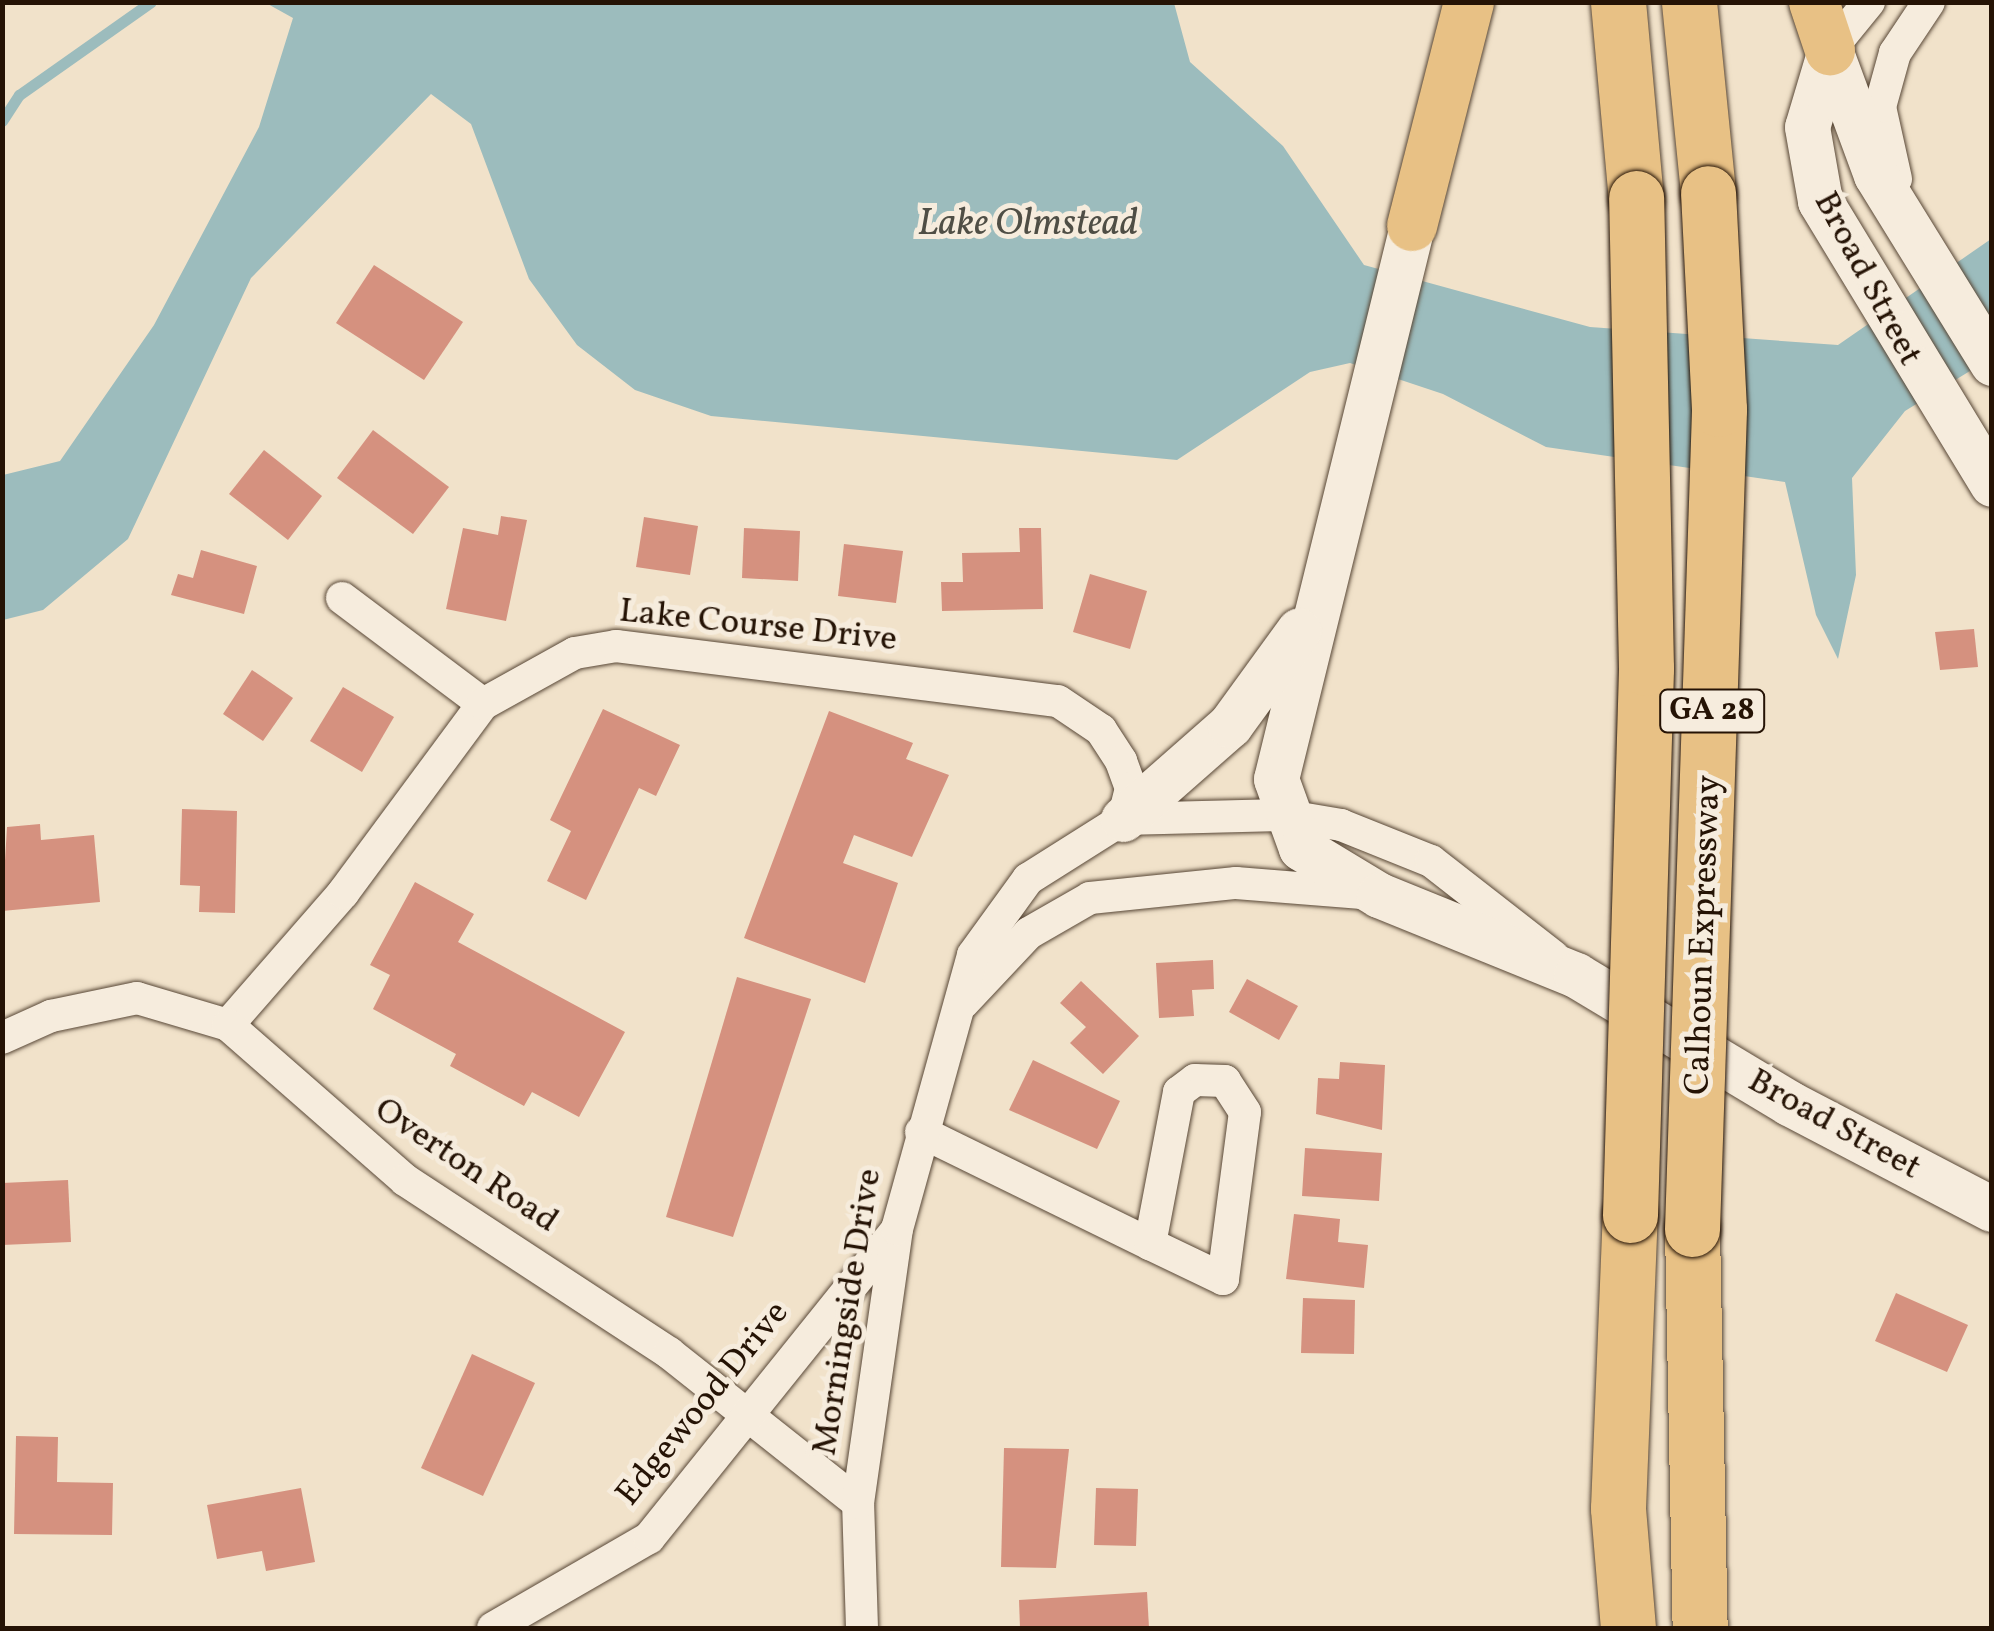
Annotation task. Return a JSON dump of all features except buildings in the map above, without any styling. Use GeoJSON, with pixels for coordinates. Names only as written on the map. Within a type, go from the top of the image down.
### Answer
{"type":"FeatureCollection","features":[{"type":"Feature","properties":{"kind":"highway","name":"Calhoun Expressway"},"geometry":{"type":"LineString","coordinates":[[1618,2],[1636,198],[1646,668],[1618,1508],[1628,1628]]}},
{"type":"Feature","properties":{"kind":"highway","name":"Calhoun Expressway"},"geometry":{"type":"LineString","coordinates":[[1690,2],[1708,193],[1720,409],[1692,1229],[1700,1628]]}},
{"type":"Feature","properties":{"kind":"main road"},"geometry":{"type":"LineString","coordinates":[[1282,815],[1276,778],[1312,612],[1364,434],[1470,2]]}},
{"type":"Feature","properties":{"kind":"main road"},"geometry":{"type":"LineString","coordinates":[[1814,2],[1830,50]]}},
{"type":"Feature","properties":{"kind":"main road","name":"Broad Street"},"geometry":{"type":"LineString","coordinates":[[1830,50],[1876,175],[1992,363]]}},
{"type":"Feature","properties":{"kind":"main road","name":"Broad Street"},"geometry":{"type":"LineString","coordinates":[[1830,50],[1807,126],[1807,163],[1848,260],[1953,430],[1992,484]]}},
{"type":"Feature","properties":{"kind":"main road"},"geometry":{"type":"LineString","coordinates":[[1123,819],[1230,726],[1312,612]]}},
{"type":"Feature","properties":{"kind":"main road","name":"Broad Street"},"geometry":{"type":"LineString","coordinates":[[1282,815],[1323,866],[1379,894],[1576,975],[1789,1103],[1992,1209]]}},
{"type":"Feature","properties":{"kind":"street"},"geometry":{"type":"LineString","coordinates":[[1830,50],[1868,2]]}},
{"type":"Feature","properties":{"kind":"street"},"geometry":{"type":"LineString","coordinates":[[1907,227],[1880,108],[1895,53],[1929,2]]}},
{"type":"Feature","properties":{"kind":"street"},"geometry":{"type":"LineString","coordinates":[[342,598],[483,704]]}},
{"type":"Feature","properties":{"kind":"street","name":"Lake Course Drive"},"geometry":{"type":"LineString","coordinates":[[228,1026],[342,893],[483,704],[547,662],[616,646],[1040,697],[1101,730],[1131,788],[1123,819]]}},
{"type":"Feature","properties":{"kind":"street"},"geometry":{"type":"LineString","coordinates":[[1123,819],[1282,815]]}},
{"type":"Feature","properties":{"kind":"street","name":"Broad Street"},"geometry":{"type":"LineString","coordinates":[[1282,815],[1356,830],[1431,860],[1576,975]]}},
{"type":"Feature","properties":{"kind":"street","name":"Morningside Drive"},"geometry":{"type":"LineString","coordinates":[[862,1628],[858,1503],[897,1229],[953,1014],[995,914],[1028,878],[1123,819]]}},
{"type":"Feature","properties":{"kind":"street","name":"Morningside Drive"},"geometry":{"type":"LineString","coordinates":[[953,1014],[1030,933],[1090,898],[1236,883],[1379,894]]}},
{"type":"Feature","properties":{"kind":"street","name":"Overton Road"},"geometry":{"type":"LineString","coordinates":[[2,1038],[51,1016],[137,998],[228,1026],[404,1180],[747,1412],[858,1503]]}},
{"type":"Feature","properties":{"kind":"street"},"geometry":{"type":"LineString","coordinates":[[921,1132],[1150,1244],[1224,1279],[1244,1112],[1226,1081],[1195,1080],[1180,1092],[1150,1244]]}},
{"type":"Feature","properties":{"kind":"street","name":"Edgewood Drive"},"geometry":{"type":"LineString","coordinates":[[493,1628],[649,1538],[897,1229]]}},
{"type":"Feature","properties":{"kind":"water","name":"Lake Olmstead"},"geometry":{"type":"Polygon","coordinates":[[[266,3],[1174,3],[1190,62],[1283,146],[1364,265],[1590,327],[1838,345],[1991,239],[1991,358],[1905,411],[1852,478],[1856,575],[1838,659],[1816,615],[1785,482],[1546,447],[1443,394],[1350,363],[1310,372],[1177,460],[711,416],[635,390],[577,345],[529,279],[471,124],[431,94],[251,278],[128,539],[43,610],[3,620],[3,475],[60,461],[154,325],[259,127],[293,18],[266,3]]]}},
{"type":"Feature","properties":{"kind":"waterway"},"geometry":{"type":"LineString","coordinates":[[2,121],[19,95],[151,2]]}}]}
